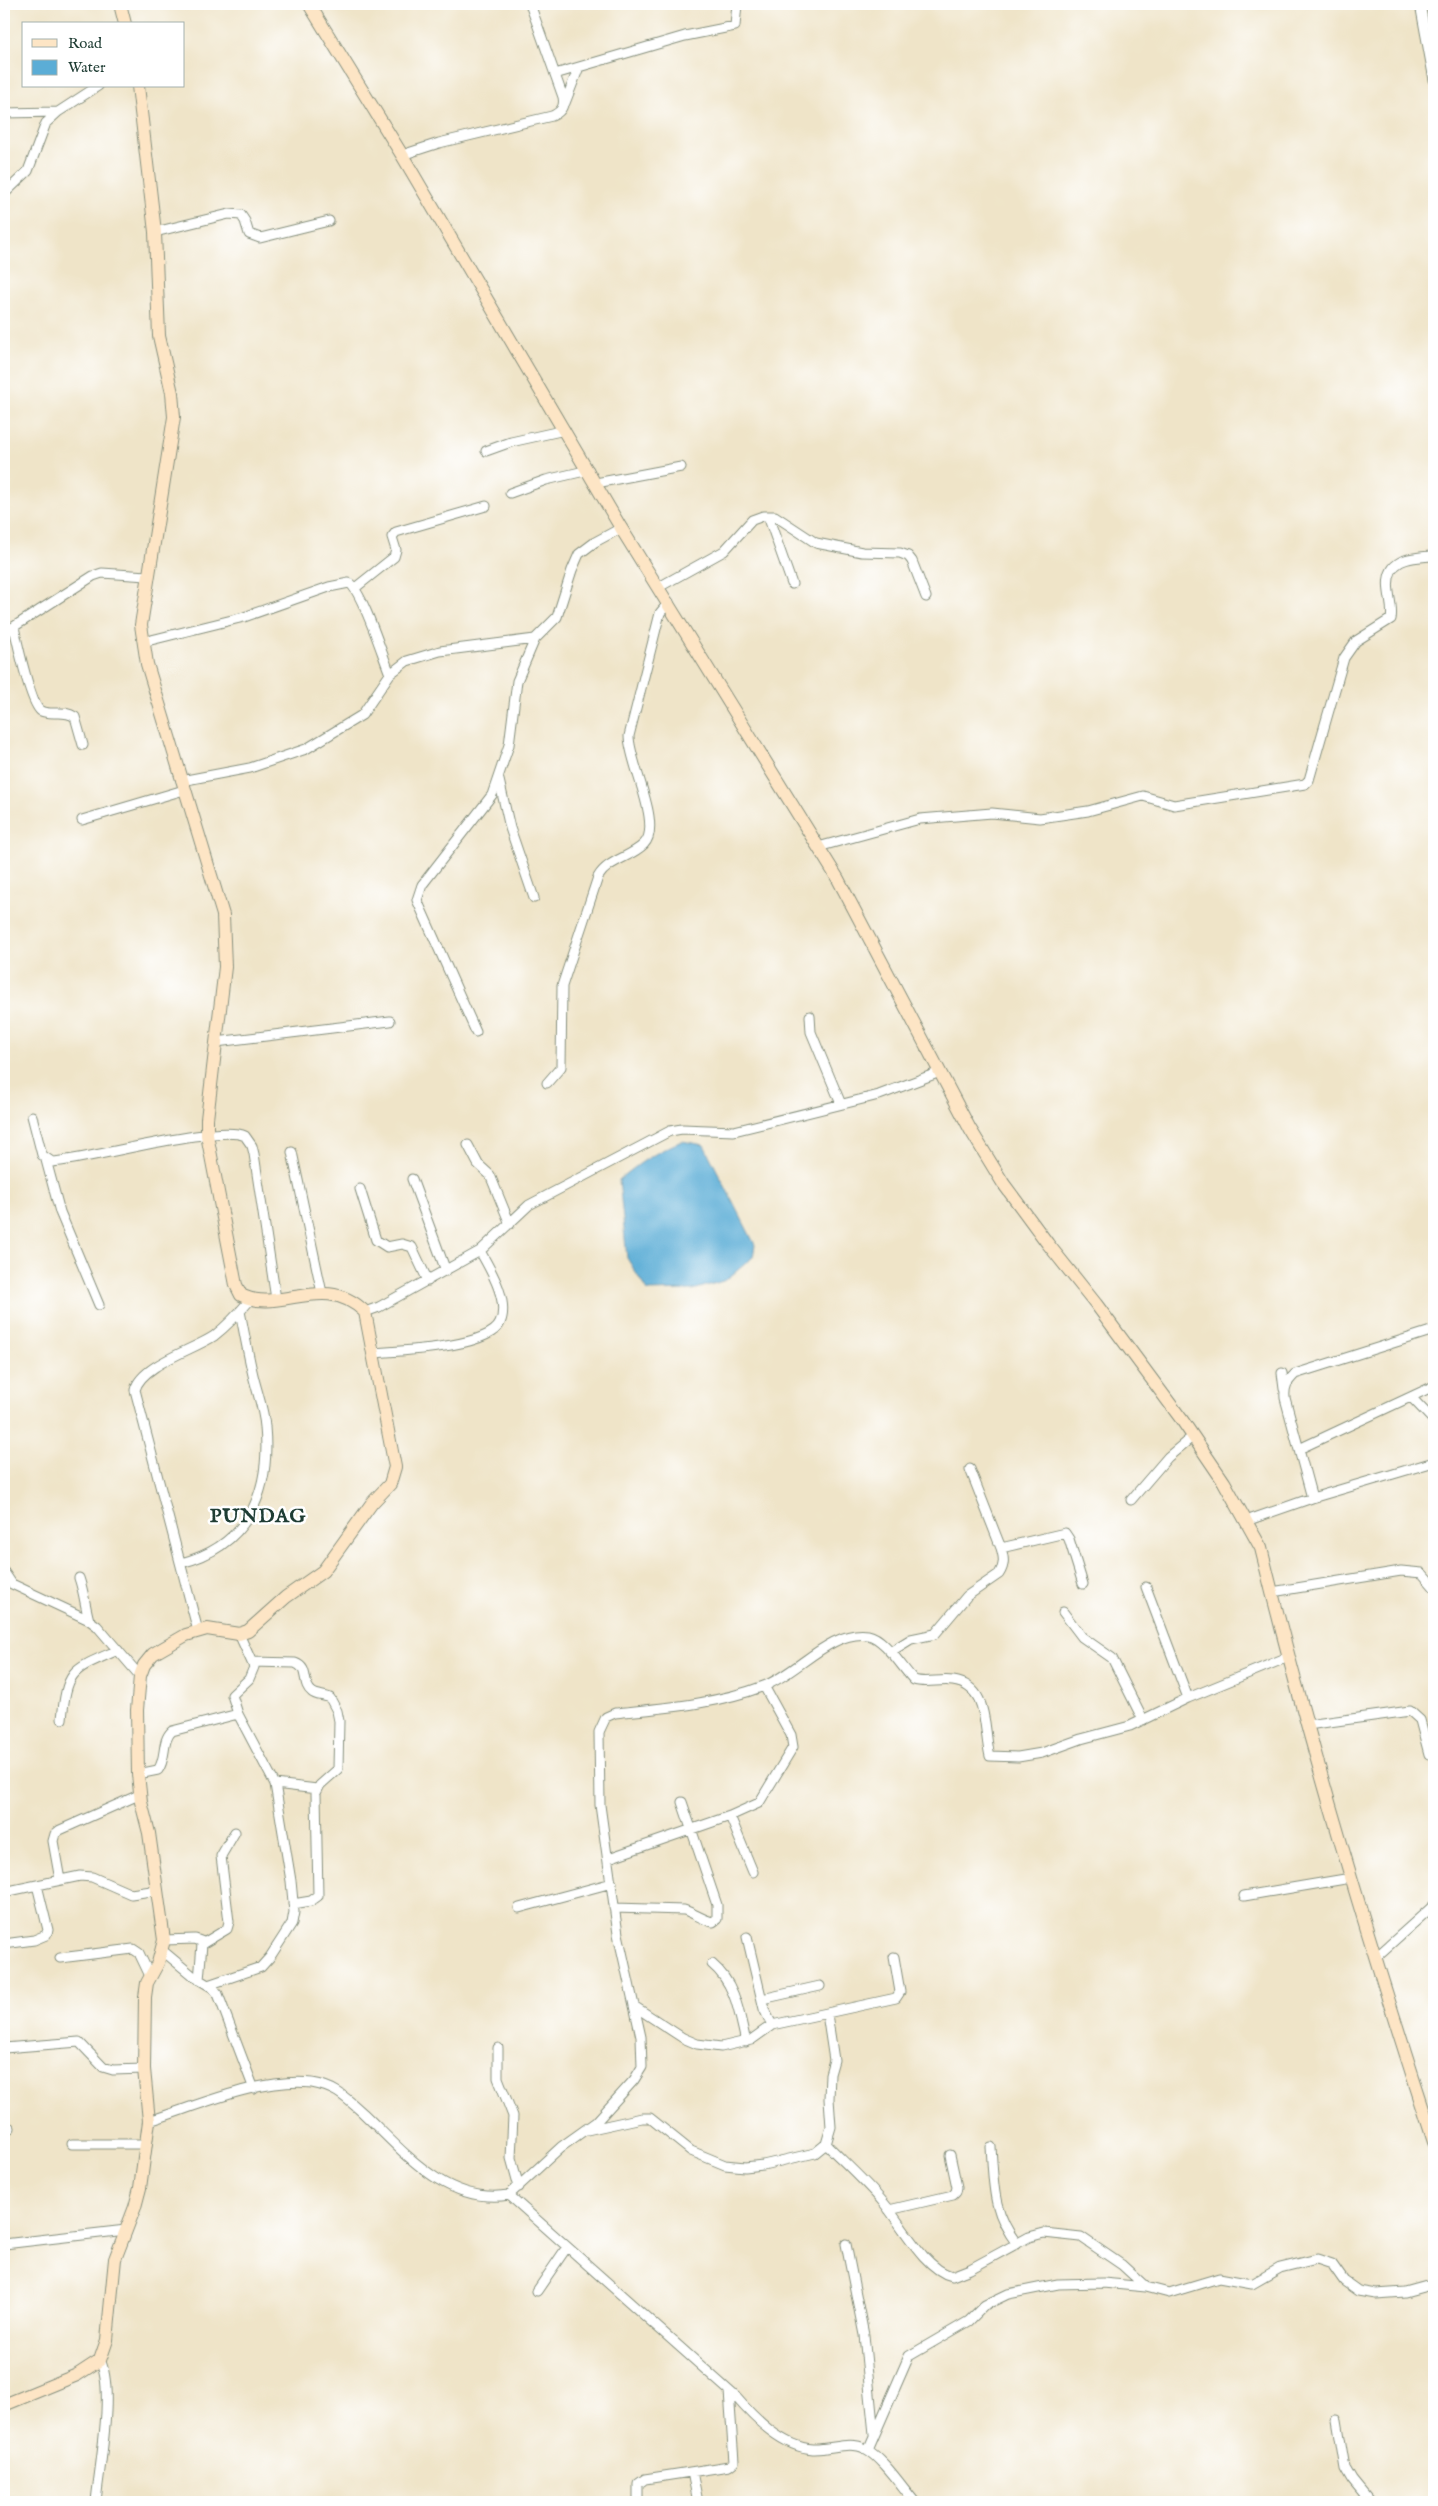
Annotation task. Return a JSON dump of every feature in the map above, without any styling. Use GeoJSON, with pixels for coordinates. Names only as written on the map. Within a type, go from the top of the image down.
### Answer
{"type":"FeatureCollection","features":[{"type":"Feature","properties":{"kind":"street"},"geometry":{"type":"LineString","coordinates":[[120,4],[124,22]]}},
{"type":"Feature","properties":{"kind":"street"},"geometry":{"type":"LineString","coordinates":[[309,4],[402,154],[589,470],[621,528],[669,602],[838,879],[970,1129],[1003,1183],[1096,1304],[1224,1482],[1261,1548],[1288,1657],[1351,1878],[1434,2142]]}},
{"type":"Feature","properties":{"kind":"street"},"geometry":{"type":"LineString","coordinates":[[530,4],[563,97],[563,107]]}},
{"type":"Feature","properties":{"kind":"street"},"geometry":{"type":"LineString","coordinates":[[555,74],[685,36],[735,26],[738,4]]}},
{"type":"Feature","properties":{"kind":"street"},"geometry":{"type":"LineString","coordinates":[[1420,4],[1434,80]]}},
{"type":"Feature","properties":{"kind":"street"},"geometry":{"type":"LineString","coordinates":[[402,154],[439,143],[552,116],[563,107],[579,67]]}},
{"type":"Feature","properties":{"kind":"street"},"geometry":{"type":"LineString","coordinates":[[4,194],[28,171],[43,128],[58,112],[95,88]]}},
{"type":"Feature","properties":{"kind":"street"},"geometry":{"type":"LineString","coordinates":[[96,2502],[106,2378],[100,2360],[107,2340],[115,2259],[136,2207],[146,2144],[149,2121],[144,2069],[145,1997],[150,1976],[163,1945],[158,1890],[138,1774],[137,1710],[140,1676],[144,1665],[153,1654],[198,1630],[207,1629],[239,1634],[248,1631],[286,1597],[323,1571],[372,1503],[394,1477],[394,1453],[365,1312],[358,1305],[343,1298],[322,1293],[260,1301],[250,1300],[242,1295],[236,1285],[207,1135],[207,1119],[225,967],[223,915],[183,785],[143,642],[141,625],[147,576],[164,489],[174,417],[172,393],[159,336],[156,232],[138,88]]}},
{"type":"Feature","properties":{"kind":"street"},"geometry":{"type":"LineString","coordinates":[[4,113],[58,112]]}},
{"type":"Feature","properties":{"kind":"street"},"geometry":{"type":"LineString","coordinates":[[156,232],[229,214],[241,215],[245,220],[249,234],[260,238],[329,221]]}},
{"type":"Feature","properties":{"kind":"street"},"geometry":{"type":"LineString","coordinates":[[486,451],[511,442],[565,430]]}},
{"type":"Feature","properties":{"kind":"street"},"geometry":{"type":"LineString","coordinates":[[596,483],[681,467]]}},
{"type":"Feature","properties":{"kind":"street"},"geometry":{"type":"LineString","coordinates":[[510,494],[546,480],[589,470]]}},
{"type":"Feature","properties":{"kind":"street"},"geometry":{"type":"LineString","coordinates":[[355,588],[394,557],[396,550],[392,537],[396,532],[486,506]]}},
{"type":"Feature","properties":{"kind":"street"},"geometry":{"type":"LineString","coordinates":[[768,516],[792,584]]}},
{"type":"Feature","properties":{"kind":"street"},"geometry":{"type":"LineString","coordinates":[[659,587],[708,562],[724,551],[752,520],[775,516],[816,543],[825,546],[862,552],[900,553],[908,556],[912,561],[926,597]]}},
{"type":"Feature","properties":{"kind":"street"},"geometry":{"type":"LineString","coordinates":[[476,1032],[417,900],[422,886],[492,795],[499,780],[512,729],[517,681],[535,639],[557,616],[579,554],[595,542],[621,528]]}},
{"type":"Feature","properties":{"kind":"street"},"geometry":{"type":"LineString","coordinates":[[818,847],[920,819],[992,814],[1040,818],[1088,811],[1143,796],[1174,805],[1307,783],[1344,658],[1356,641],[1391,619],[1392,610],[1387,581],[1390,571],[1406,559],[1434,556]]}},
{"type":"Feature","properties":{"kind":"street"},"geometry":{"type":"LineString","coordinates":[[4,633],[80,582],[93,576],[102,573],[147,576]]}},
{"type":"Feature","properties":{"kind":"street"},"geometry":{"type":"LineString","coordinates":[[143,642],[244,618],[340,584],[349,583],[355,588],[390,674]]}},
{"type":"Feature","properties":{"kind":"street"},"geometry":{"type":"LineString","coordinates":[[547,1083],[561,1067],[562,986],[590,896],[604,868],[644,845],[651,833],[647,808],[630,752],[629,736],[660,613],[669,602]]}},
{"type":"Feature","properties":{"kind":"street"},"geometry":{"type":"LineString","coordinates":[[14,627],[29,686],[38,710],[43,712],[63,712],[75,717],[83,745]]}},
{"type":"Feature","properties":{"kind":"street"},"geometry":{"type":"LineString","coordinates":[[82,820],[183,785],[250,768],[306,749],[362,715],[390,674],[407,661],[440,651],[535,639]]}},
{"type":"Feature","properties":{"kind":"street"},"geometry":{"type":"LineString","coordinates":[[499,780],[510,828],[534,898]]}},
{"type":"Feature","properties":{"kind":"street"},"geometry":{"type":"LineString","coordinates":[[810,1016],[811,1032],[841,1104]]}},
{"type":"Feature","properties":{"kind":"street"},"geometry":{"type":"LineString","coordinates":[[216,1042],[390,1022]]}},
{"type":"Feature","properties":{"kind":"street"},"geometry":{"type":"LineString","coordinates":[[365,1312],[379,1307],[480,1251],[529,1205],[670,1131],[734,1130],[879,1095],[940,1072]]}},
{"type":"Feature","properties":{"kind":"street"},"geometry":{"type":"LineString","coordinates":[[32,1116],[60,1212],[99,1305]]}},
{"type":"Feature","properties":{"kind":"street"},"geometry":{"type":"LineString","coordinates":[[46,1160],[62,1162],[99,1153],[207,1135],[240,1134],[245,1136],[252,1146],[276,1299]]}},
{"type":"Feature","properties":{"kind":"street"},"geometry":{"type":"LineString","coordinates":[[468,1145],[478,1164],[490,1175],[510,1224]]}},
{"type":"Feature","properties":{"kind":"street"},"geometry":{"type":"LineString","coordinates":[[292,1152],[322,1293]]}},
{"type":"Feature","properties":{"kind":"street"},"geometry":{"type":"LineString","coordinates":[[412,1180],[446,1271]]}},
{"type":"Feature","properties":{"kind":"street"},"geometry":{"type":"LineString","coordinates":[[360,1189],[376,1240],[387,1247],[402,1244],[412,1247],[428,1281]]}},
{"type":"Feature","properties":{"kind":"street"},"geometry":{"type":"LineString","coordinates":[[372,1353],[456,1345],[471,1341],[496,1329],[501,1319],[498,1287],[480,1251]]}},
{"type":"Feature","properties":{"kind":"street"},"geometry":{"type":"LineString","coordinates":[[198,1630],[136,1397],[136,1383],[149,1371],[212,1337],[228,1325],[250,1300]]}},
{"type":"Feature","properties":{"kind":"street"},"geometry":{"type":"LineString","coordinates":[[181,1562],[197,1558],[230,1539],[255,1508],[260,1489],[265,1467],[266,1426],[240,1311]]}},
{"type":"Feature","properties":{"kind":"street"},"geometry":{"type":"LineString","coordinates":[[1284,1389],[1287,1382],[1296,1374],[1434,1330]]}},
{"type":"Feature","properties":{"kind":"street"},"geometry":{"type":"LineString","coordinates":[[1282,1373],[1284,1389],[1312,1498]]}},
{"type":"Feature","properties":{"kind":"street"},"geometry":{"type":"LineString","coordinates":[[1299,1449],[1434,1386]]}},
{"type":"Feature","properties":{"kind":"street"},"geometry":{"type":"LineString","coordinates":[[1411,1397],[1434,1421]]}},
{"type":"Feature","properties":{"kind":"street"},"geometry":{"type":"LineString","coordinates":[[1131,1500],[1168,1457],[1192,1437]]}},
{"type":"Feature","properties":{"kind":"street"},"geometry":{"type":"LineString","coordinates":[[1246,1521],[1312,1498],[1434,1462]]}},
{"type":"Feature","properties":{"kind":"street"},"geometry":{"type":"LineString","coordinates":[[890,1652],[908,1640],[930,1637],[940,1630],[956,1607],[967,1596],[999,1574],[1004,1565],[1002,1548],[970,1469]]}},
{"type":"Feature","properties":{"kind":"street"},"geometry":{"type":"LineString","coordinates":[[1002,1548],[1065,1533],[1070,1539],[1083,1584]]}},
{"type":"Feature","properties":{"kind":"street"},"geometry":{"type":"LineString","coordinates":[[1272,1592],[1401,1571],[1422,1573],[1434,1587]]}},
{"type":"Feature","properties":{"kind":"street"},"geometry":{"type":"LineString","coordinates":[[4,1572],[12,1584],[89,1620],[140,1676]]}},
{"type":"Feature","properties":{"kind":"street"},"geometry":{"type":"LineString","coordinates":[[79,1578],[89,1620]]}},
{"type":"Feature","properties":{"kind":"street"},"geometry":{"type":"LineString","coordinates":[[1146,1587],[1188,1698]]}},
{"type":"Feature","properties":{"kind":"street"},"geometry":{"type":"LineString","coordinates":[[1063,1612],[1082,1637],[1112,1658],[1144,1720]]}},
{"type":"Feature","properties":{"kind":"street"},"geometry":{"type":"LineString","coordinates":[[208,1984],[256,1969],[266,1962],[292,1923],[293,1904],[275,1784],[238,1714],[232,1695],[253,1673],[253,1662],[239,1634]]}},
{"type":"Feature","properties":{"kind":"street"},"geometry":{"type":"LineString","coordinates":[[149,2121],[254,2089],[286,2083],[311,2083],[336,2089],[432,2177],[455,2190],[486,2196],[509,2195],[560,2147],[596,2122],[634,2080],[642,2066],[642,2037],[618,1934],[609,1858],[600,1805],[599,1732],[606,1717],[615,1713],[686,1705],[726,1697],[764,1686],[794,1670],[836,1641],[850,1636],[875,1637],[914,1680],[953,1681],[966,1685],[973,1690],[982,1706],[991,1757],[1018,1757],[1042,1753],[1144,1720],[1188,1698],[1288,1657]]}},
{"type":"Feature","properties":{"kind":"street"},"geometry":{"type":"LineString","coordinates":[[62,1719],[65,1689],[70,1677],[78,1668],[118,1650]]}},
{"type":"Feature","properties":{"kind":"street"},"geometry":{"type":"LineString","coordinates":[[72,1660],[78,1668]]}},
{"type":"Feature","properties":{"kind":"street"},"geometry":{"type":"LineString","coordinates":[[253,1662],[295,1663],[300,1665],[312,1693],[330,1698],[334,1704],[339,1721],[338,1769],[317,1789],[315,1833],[318,1896],[311,1901],[293,1904]]}},
{"type":"Feature","properties":{"kind":"street"},"geometry":{"type":"LineString","coordinates":[[609,1858],[730,1816],[759,1803],[793,1747],[791,1735],[764,1686]]}},
{"type":"Feature","properties":{"kind":"street"},"geometry":{"type":"LineString","coordinates":[[1307,1725],[1410,1711],[1420,1720],[1429,1754]]}},
{"type":"Feature","properties":{"kind":"street"},"geometry":{"type":"LineString","coordinates":[[138,1774],[158,1770],[163,1760],[166,1740],[172,1731],[238,1714]]}},
{"type":"Feature","properties":{"kind":"street"},"geometry":{"type":"LineString","coordinates":[[275,1784],[317,1789]]}},
{"type":"Feature","properties":{"kind":"street"},"geometry":{"type":"LineString","coordinates":[[60,1880],[53,1841],[55,1834],[60,1830],[141,1794]]}},
{"type":"Feature","properties":{"kind":"street"},"geometry":{"type":"LineString","coordinates":[[614,1908],[684,1910],[695,1913],[707,1921],[713,1922],[717,1919],[717,1906],[682,1802]]}},
{"type":"Feature","properties":{"kind":"street"},"geometry":{"type":"LineString","coordinates":[[730,1816],[753,1872]]}},
{"type":"Feature","properties":{"kind":"street"},"geometry":{"type":"LineString","coordinates":[[163,1945],[195,1939],[203,1942],[227,1929],[229,1922],[221,1856],[234,1832]]}},
{"type":"Feature","properties":{"kind":"street"},"geometry":{"type":"LineString","coordinates":[[4,1892],[80,1876],[92,1877],[131,1894],[158,1890]]}},
{"type":"Feature","properties":{"kind":"street"},"geometry":{"type":"LineString","coordinates":[[1244,1896],[1351,1878]]}},
{"type":"Feature","properties":{"kind":"street"},"geometry":{"type":"LineString","coordinates":[[518,1908],[612,1883]]}},
{"type":"Feature","properties":{"kind":"street"},"geometry":{"type":"LineString","coordinates":[[4,1944],[34,1940],[46,1935],[48,1930],[37,1886]]}},
{"type":"Feature","properties":{"kind":"street"},"geometry":{"type":"LineString","coordinates":[[1375,1958],[1434,1905]]}},
{"type":"Feature","properties":{"kind":"street"},"geometry":{"type":"LineString","coordinates":[[747,1938],[762,1999],[772,2025]]}},
{"type":"Feature","properties":{"kind":"street"},"geometry":{"type":"LineString","coordinates":[[199,1980],[203,1942]]}},
{"type":"Feature","properties":{"kind":"street"},"geometry":{"type":"LineString","coordinates":[[163,1945],[199,1980],[208,1984],[220,2000],[254,2089]]}},
{"type":"Feature","properties":{"kind":"street"},"geometry":{"type":"LineString","coordinates":[[60,1958],[133,1949],[139,1953],[150,1976]]}},
{"type":"Feature","properties":{"kind":"street"},"geometry":{"type":"LineString","coordinates":[[634,2006],[697,2044],[721,2047],[746,2042],[772,2025],[896,1998],[900,1992],[894,1956]]}},
{"type":"Feature","properties":{"kind":"street"},"geometry":{"type":"LineString","coordinates":[[712,1964],[722,1973],[734,1992],[746,2042]]}},
{"type":"Feature","properties":{"kind":"street"},"geometry":{"type":"LineString","coordinates":[[762,1999],[820,1986]]}},
{"type":"Feature","properties":{"kind":"street"},"geometry":{"type":"LineString","coordinates":[[582,2132],[647,2117],[659,2124],[700,2157],[725,2165],[745,2167],[794,2159],[815,2153],[826,2144],[831,2127],[828,2099],[830,2074],[834,2060],[827,2014]]}},
{"type":"Feature","properties":{"kind":"street"},"geometry":{"type":"LineString","coordinates":[[4,2048],[79,2042],[103,2067],[113,2070],[144,2069]]}},
{"type":"Feature","properties":{"kind":"street"},"geometry":{"type":"LineString","coordinates":[[498,2048],[498,2078],[513,2116],[511,2158],[519,2187]]}},
{"type":"Feature","properties":{"kind":"street"},"geometry":{"type":"LineString","coordinates":[[72,2144],[146,2144]]}},
{"type":"Feature","properties":{"kind":"street"},"geometry":{"type":"LineString","coordinates":[[826,2144],[889,2210],[926,2259],[947,2275],[958,2275],[1017,2244],[1044,2233],[1080,2237],[1122,2265],[1146,2287]]}},
{"type":"Feature","properties":{"kind":"street"},"geometry":{"type":"LineString","coordinates":[[991,2147],[997,2207],[1004,2228],[1017,2244]]}},
{"type":"Feature","properties":{"kind":"street"},"geometry":{"type":"LineString","coordinates":[[889,2210],[953,2195],[957,2187],[950,2155]]}},
{"type":"Feature","properties":{"kind":"street"},"geometry":{"type":"LineString","coordinates":[[509,2195],[729,2391],[761,2423],[791,2441],[812,2449],[853,2445],[868,2450],[915,2502]]}},
{"type":"Feature","properties":{"kind":"street"},"geometry":{"type":"LineString","coordinates":[[4,2244],[126,2230]]}},
{"type":"Feature","properties":{"kind":"street"},"geometry":{"type":"LineString","coordinates":[[846,2244],[864,2334],[874,2435]]}},
{"type":"Feature","properties":{"kind":"street"},"geometry":{"type":"LineString","coordinates":[[537,2290],[567,2247]]}},
{"type":"Feature","properties":{"kind":"street"},"geometry":{"type":"LineString","coordinates":[[868,2450],[909,2356],[969,2321],[985,2305],[1008,2294],[1058,2284],[1103,2283],[1146,2287],[1169,2293],[1219,2278],[1250,2284],[1280,2268],[1318,2259],[1332,2264],[1344,2281],[1358,2291],[1376,2294],[1405,2292],[1434,2284]]}},
{"type":"Feature","properties":{"kind":"street"},"geometry":{"type":"LineString","coordinates":[[4,2405],[76,2374],[100,2360]]}},
{"type":"Feature","properties":{"kind":"street"},"geometry":{"type":"LineString","coordinates":[[638,2502],[638,2484],[642,2481],[729,2466],[734,2462],[729,2391]]}},
{"type":"Feature","properties":{"kind":"street"},"geometry":{"type":"LineString","coordinates":[[1337,2420],[1345,2468],[1370,2502]]}},
{"type":"Feature","properties":{"kind":"street"},"geometry":{"type":"LineString","coordinates":[[692,2472],[698,2502]]}},
{"type":"Feature","properties":{"kind":"water"},"geometry":{"type":"Polygon","coordinates":[[[682,1141],[704,1145],[755,1245],[753,1257],[726,1280],[693,1290],[647,1291],[627,1258],[619,1180],[649,1158],[682,1141]]]}},
{"type":"Feature","properties":{"kind":"district","name":"PUNDAG"},"geometry":{"type":"Point","coordinates":[258,1516]}}]}
